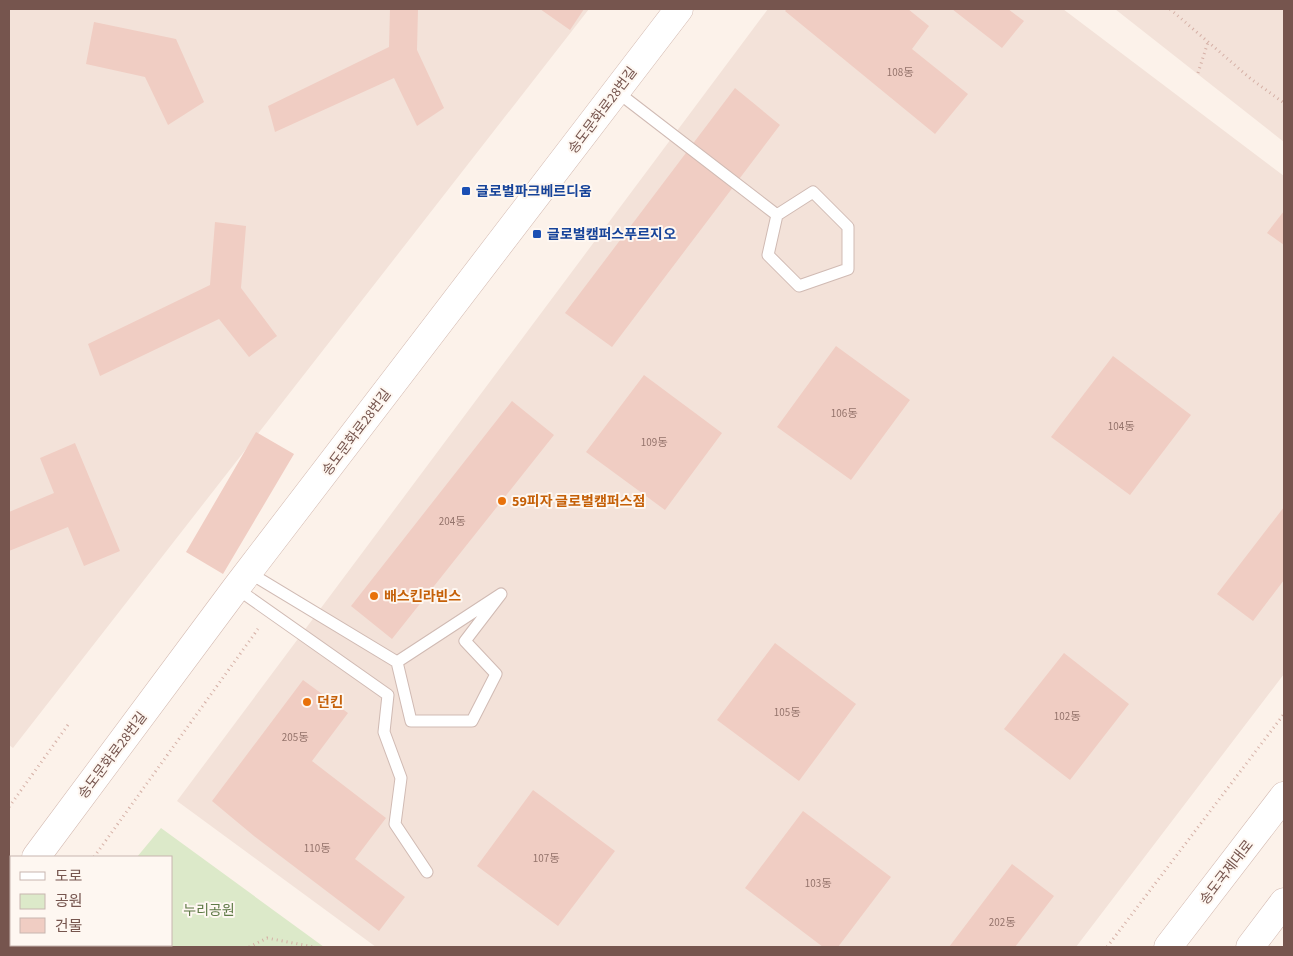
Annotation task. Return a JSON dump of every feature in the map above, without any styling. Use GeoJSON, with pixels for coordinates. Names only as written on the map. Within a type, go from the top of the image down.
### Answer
{"type":"FeatureCollection","features":[{"type":"Feature","properties":{"kind":"street","name":"송도문화로28번길"},"geometry":{"type":"LineString","coordinates":[[37,856],[242,580],[679,9]]}},
{"type":"Feature","properties":{"kind":"street","name":"송도국제대로"},"geometry":{"type":"LineString","coordinates":[[1168,947],[1284,796]]}},
{"type":"Feature","properties":{"kind":"street"},"geometry":{"type":"LineString","coordinates":[[1250,947],[1284,902]]}},
{"type":"Feature","properties":{"kind":"lane"},"geometry":{"type":"LineString","coordinates":[[616,92],[777,215]]}},
{"type":"Feature","properties":{"kind":"lane"},"geometry":{"type":"LineString","coordinates":[[813,192],[848,227],[848,269],[799,286],[768,255],[777,215],[813,192]]}},
{"type":"Feature","properties":{"kind":"lane"},"geometry":{"type":"LineString","coordinates":[[242,580],[397,662],[411,721],[472,721],[496,674],[466,641],[501,594],[397,662]]}},
{"type":"Feature","properties":{"kind":"lane"},"geometry":{"type":"LineString","coordinates":[[242,580],[388,695],[384,732],[401,778],[395,824],[427,872]]}},
{"type":"Feature","properties":{"kind":"path"},"geometry":{"type":"LineString","coordinates":[[1170,9],[1252,79],[1284,103]]}},
{"type":"Feature","properties":{"kind":"path"},"geometry":{"type":"LineString","coordinates":[[1198,73],[1208,42]]}},
{"type":"Feature","properties":{"kind":"path"},"geometry":{"type":"LineString","coordinates":[[95,856],[258,629]]}},
{"type":"Feature","properties":{"kind":"path"},"geometry":{"type":"LineString","coordinates":[[1107,947],[1284,714]]}},
{"type":"Feature","properties":{"kind":"path"},"geometry":{"type":"LineString","coordinates":[[9,807],[70,722]]}},
{"type":"Feature","properties":{"kind":"path"},"geometry":{"type":"LineString","coordinates":[[249,947],[267,938],[314,947]]}},
{"type":"Feature","properties":{"kind":"shaded area"},"geometry":{"type":"Polygon","coordinates":[[[9,9],[589,9],[13,748],[9,745],[9,9]]]}},
{"type":"Feature","properties":{"kind":"shaded area"},"geometry":{"type":"Polygon","coordinates":[[[768,9],[1063,9],[1284,176],[1284,674],[1076,947],[376,947],[177,801],[768,9]]]}},
{"type":"Feature","properties":{"kind":"shaded area"},"geometry":{"type":"Polygon","coordinates":[[[1115,9],[1284,9],[1284,142],[1115,9]]]}},
{"type":"Feature","properties":{"kind":"green space","name":"누리공원"},"geometry":{"type":"Polygon","coordinates":[[[161,828],[324,947],[65,947],[172,946],[172,856],[138,856],[161,828]]]}},
{"type":"Feature","properties":{"kind":"building"},"geometry":{"type":"Polygon","coordinates":[[[390,9],[418,9],[417,50],[444,108],[417,126],[394,78],[275,132],[268,106],[389,47],[390,9]]]}},
{"type":"Feature","properties":{"kind":"building"},"geometry":{"type":"Polygon","coordinates":[[[540,9],[584,9],[570,30],[540,9]]]}},
{"type":"Feature","properties":{"kind":"building"},"geometry":{"type":"Polygon","coordinates":[[[787,9],[908,9],[929,26],[912,49],[968,94],[935,134],[785,11],[787,9]]]}},
{"type":"Feature","properties":{"kind":"building"},"geometry":{"type":"Polygon","coordinates":[[[952,9],[1008,9],[1024,21],[1002,48],[952,9]]]}},
{"type":"Feature","properties":{"kind":"building"},"geometry":{"type":"Polygon","coordinates":[[[94,22],[176,39],[204,102],[168,125],[145,77],[86,64],[94,22]]]}},
{"type":"Feature","properties":{"kind":"building"},"geometry":{"type":"Polygon","coordinates":[[[735,88],[780,125],[612,347],[565,313],[735,88]]]}},
{"type":"Feature","properties":{"kind":"building"},"geometry":{"type":"Polygon","coordinates":[[[1284,211],[1284,245],[1267,233],[1284,211]]]}},
{"type":"Feature","properties":{"kind":"building"},"geometry":{"type":"Polygon","coordinates":[[[215,222],[246,226],[241,288],[277,336],[249,357],[219,319],[100,376],[88,344],[210,285],[215,222]]]}},
{"type":"Feature","properties":{"kind":"building"},"geometry":{"type":"Polygon","coordinates":[[[836,346],[910,400],[851,480],[777,427],[836,346]]]}},
{"type":"Feature","properties":{"kind":"building"},"geometry":{"type":"Polygon","coordinates":[[[1113,356],[1191,415],[1130,495],[1051,437],[1113,356]]]}},
{"type":"Feature","properties":{"kind":"building"},"geometry":{"type":"Polygon","coordinates":[[[644,375],[722,433],[665,510],[586,452],[644,375]]]}},
{"type":"Feature","properties":{"kind":"building"},"geometry":{"type":"Polygon","coordinates":[[[512,401],[554,435],[392,639],[351,606],[512,401]]]}},
{"type":"Feature","properties":{"kind":"building"},"geometry":{"type":"Polygon","coordinates":[[[256,432],[294,454],[223,574],[186,552],[256,432]]]}},
{"type":"Feature","properties":{"kind":"building"},"geometry":{"type":"Polygon","coordinates":[[[75,443],[120,551],[84,566],[68,527],[9,551],[9,512],[54,493],[40,458],[75,443]]]}},
{"type":"Feature","properties":{"kind":"building"},"geometry":{"type":"Polygon","coordinates":[[[1284,507],[1284,580],[1253,621],[1217,594],[1284,507]]]}},
{"type":"Feature","properties":{"kind":"building"},"geometry":{"type":"Polygon","coordinates":[[[775,643],[856,704],[799,781],[717,720],[775,643]]]}},
{"type":"Feature","properties":{"kind":"building"},"geometry":{"type":"Polygon","coordinates":[[[1064,653],[1129,704],[1070,780],[1004,729],[1064,653]]]}},
{"type":"Feature","properties":{"kind":"building"},"geometry":{"type":"Polygon","coordinates":[[[303,680],[348,713],[312,761],[386,818],[355,859],[405,897],[379,931],[254,836],[212,801],[303,680]]]}},
{"type":"Feature","properties":{"kind":"building"},"geometry":{"type":"Polygon","coordinates":[[[533,790],[615,851],[558,926],[477,866],[533,790]]]}},
{"type":"Feature","properties":{"kind":"building"},"geometry":{"type":"Polygon","coordinates":[[[803,811],[891,877],[838,947],[823,947],[745,888],[803,811]]]}},
{"type":"Feature","properties":{"kind":"building"},"geometry":{"type":"Polygon","coordinates":[[[1012,864],[1054,896],[1015,947],[949,947],[1012,864]]]}},
{"type":"Feature","properties":{"kind":"place","name":"글로벌파크베르디움"},"geometry":{"type":"Point","coordinates":[466,191]}},
{"type":"Feature","properties":{"kind":"place","name":"글로벌캠퍼스푸르지오"},"geometry":{"type":"Point","coordinates":[537,234]}},
{"type":"Feature","properties":{"kind":"place","name":"59피자 글로벌캠퍼스점"},"geometry":{"type":"Point","coordinates":[502,501]}},
{"type":"Feature","properties":{"kind":"place","name":"배스킨라빈스"},"geometry":{"type":"Point","coordinates":[374,596]}},
{"type":"Feature","properties":{"kind":"place","name":"던킨"},"geometry":{"type":"Point","coordinates":[307,702]}}]}
